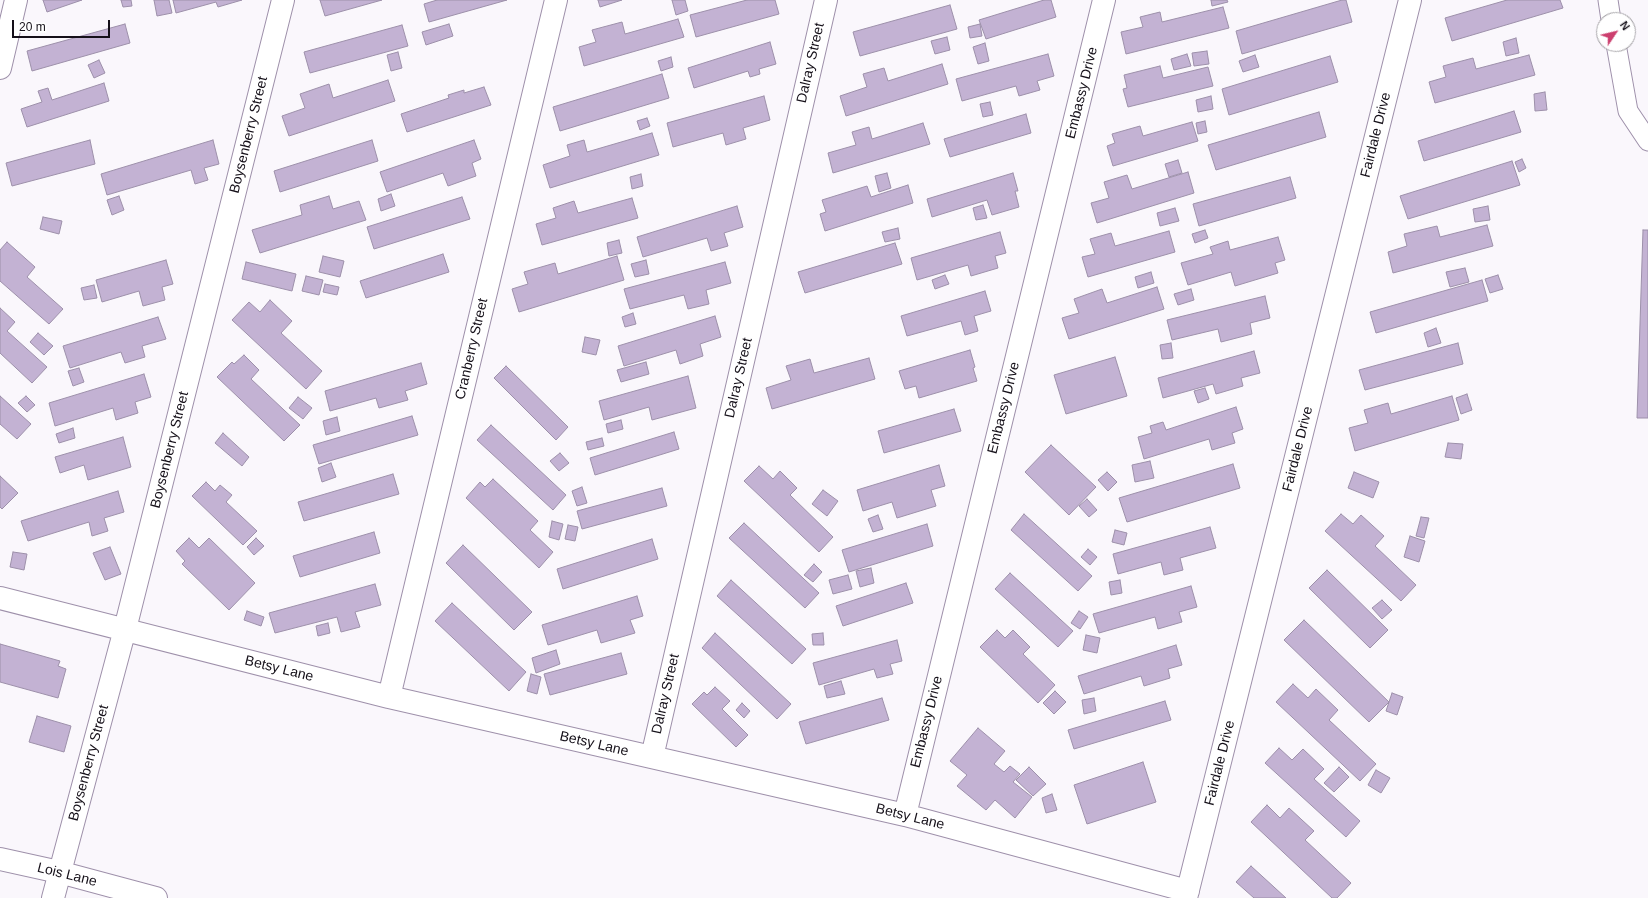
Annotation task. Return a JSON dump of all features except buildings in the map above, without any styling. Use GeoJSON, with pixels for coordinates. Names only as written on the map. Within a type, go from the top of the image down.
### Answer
{"type":"FeatureCollection","features":[{"type":"Feature","properties":{"kind":"street"},"geometry":{"type":"LineString","coordinates":[[0,68],[16,0]]}},
{"type":"Feature","properties":{"kind":"street","name":"Boysenberry Street"},"geometry":{"type":"LineString","coordinates":[[53,898],[125,629],[283,0]]}},
{"type":"Feature","properties":{"kind":"street","name":"Cranberry Street"},"geometry":{"type":"LineString","coordinates":[[389,697],[556,0]]}},
{"type":"Feature","properties":{"kind":"street","name":"Dalray Street"},"geometry":{"type":"LineString","coordinates":[[652,757],[826,0]]}},
{"type":"Feature","properties":{"kind":"street","name":"Embassy Drive"},"geometry":{"type":"LineString","coordinates":[[904,815],[1104,0]]}},
{"type":"Feature","properties":{"kind":"street","name":"Fairdale Drive"},"geometry":{"type":"LineString","coordinates":[[1187,894],[1410,0]]}},
{"type":"Feature","properties":{"kind":"street","name":"Betsy Lane"},"geometry":{"type":"LineString","coordinates":[[0,598],[389,697],[904,815],[1187,894]]}},
{"type":"Feature","properties":{"kind":"street","name":"Lois Lane"},"geometry":{"type":"LineString","coordinates":[[0,859],[59,872],[156,898]]}},
{"type":"Feature","properties":{"kind":"lane"},"geometry":{"type":"LineString","coordinates":[[1608,0],[1610,12]]}},
{"type":"Feature","properties":{"kind":"lane"},"geometry":{"type":"LineString","coordinates":[[1617,52],[1628,111],[1648,141]]}}]}
